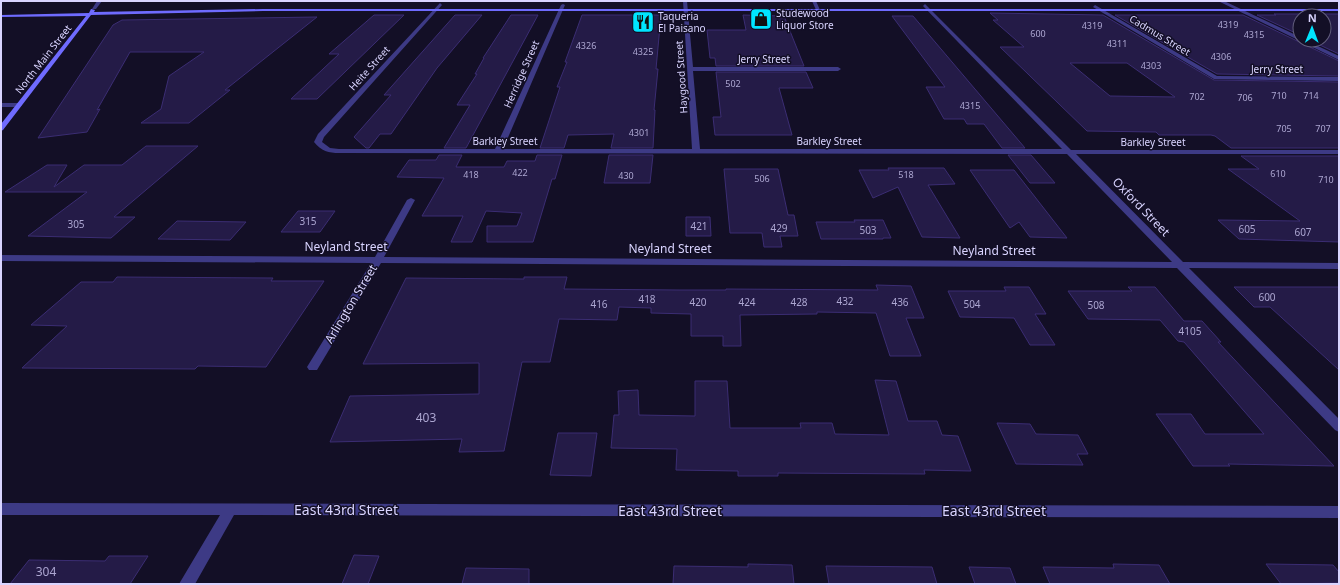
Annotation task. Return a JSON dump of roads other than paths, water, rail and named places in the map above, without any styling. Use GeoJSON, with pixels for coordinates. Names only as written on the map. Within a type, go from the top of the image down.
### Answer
{"type":"FeatureCollection","features":[{"type":"Feature","properties":{"kind":"main road"},"geometry":{"type":"LineString","coordinates":[[263,10],[270,5]]}},
{"type":"Feature","properties":{"kind":"main road"},"geometry":{"type":"LineString","coordinates":[[1,16],[92,11],[270,5],[437,7],[816,5],[1102,10],[1339,10]]}},
{"type":"Feature","properties":{"kind":"main road"},"geometry":{"type":"LineString","coordinates":[[928,7],[1339,6]]}},
{"type":"Feature","properties":{"kind":"main road"},"geometry":{"type":"LineString","coordinates":[[1,11],[263,10],[437,7]]}},
{"type":"Feature","properties":{"kind":"main road","name":"North Main Street"},"geometry":{"type":"LineString","coordinates":[[1,129],[92,11]]}},
{"type":"Feature","properties":{"kind":"street","name":"North Main Street"},"geometry":{"type":"LineString","coordinates":[[92,11],[100,1]]}},
{"type":"Feature","properties":{"kind":"street"},"geometry":{"type":"LineString","coordinates":[[1220,1],[1292,36]]}},
{"type":"Feature","properties":{"kind":"street","name":"Haygood Street"},"geometry":{"type":"LineString","coordinates":[[686,5],[696,151]]}},
{"type":"Feature","properties":{"kind":"street","name":"Cadmus Street"},"geometry":{"type":"LineString","coordinates":[[1095,6],[1216,78]]}},
{"type":"Feature","properties":{"kind":"street","name":"Heite Street"},"geometry":{"type":"LineString","coordinates":[[321,146],[318,142],[322,136],[437,7]]}},
{"type":"Feature","properties":{"kind":"street","name":"Herridge Street"},"geometry":{"type":"LineString","coordinates":[[498,151],[562,7]]}},
{"type":"Feature","properties":{"kind":"street","name":"Oxford Street"},"geometry":{"type":"LineString","coordinates":[[928,7],[1339,427]]}},
{"type":"Feature","properties":{"kind":"street"},"geometry":{"type":"LineString","coordinates":[[1318,48],[1339,58]]}},
{"type":"Feature","properties":{"kind":"street","name":"Jerry Street"},"geometry":{"type":"LineString","coordinates":[[691,68],[838,69]]}},
{"type":"Feature","properties":{"kind":"street","name":"Jerry Street"},"geometry":{"type":"LineString","coordinates":[[1216,78],[1339,79]]}},
{"type":"Feature","properties":{"kind":"street"},"geometry":{"type":"LineString","coordinates":[[1,104],[19,104]]}},
{"type":"Feature","properties":{"kind":"street","name":"Barkley Street"},"geometry":{"type":"LineString","coordinates":[[321,146],[330,150],[348,151],[1339,152]]}},
{"type":"Feature","properties":{"kind":"street","name":"Arlington Street"},"geometry":{"type":"LineString","coordinates":[[313,367],[378,260],[411,200]]}},
{"type":"Feature","properties":{"kind":"street","name":"Neyland Street"},"geometry":{"type":"LineString","coordinates":[[1,258],[1339,266]]}},
{"type":"Feature","properties":{"kind":"street","name":"East 43rd Street"},"geometry":{"type":"LineString","coordinates":[[1,509],[1339,512]]}},
{"type":"Feature","properties":{"kind":"street"},"geometry":{"type":"LineString","coordinates":[[188,584],[230,510]]}},
{"type":"Feature","properties":{"kind":"place","name":"Studewood Liquor Store"},"geometry":{"type":"Point","coordinates":[761,19]}},
{"type":"Feature","properties":{"kind":"place","name":"Taqueria El Paisano"},"geometry":{"type":"Point","coordinates":[643,22]}}]}
